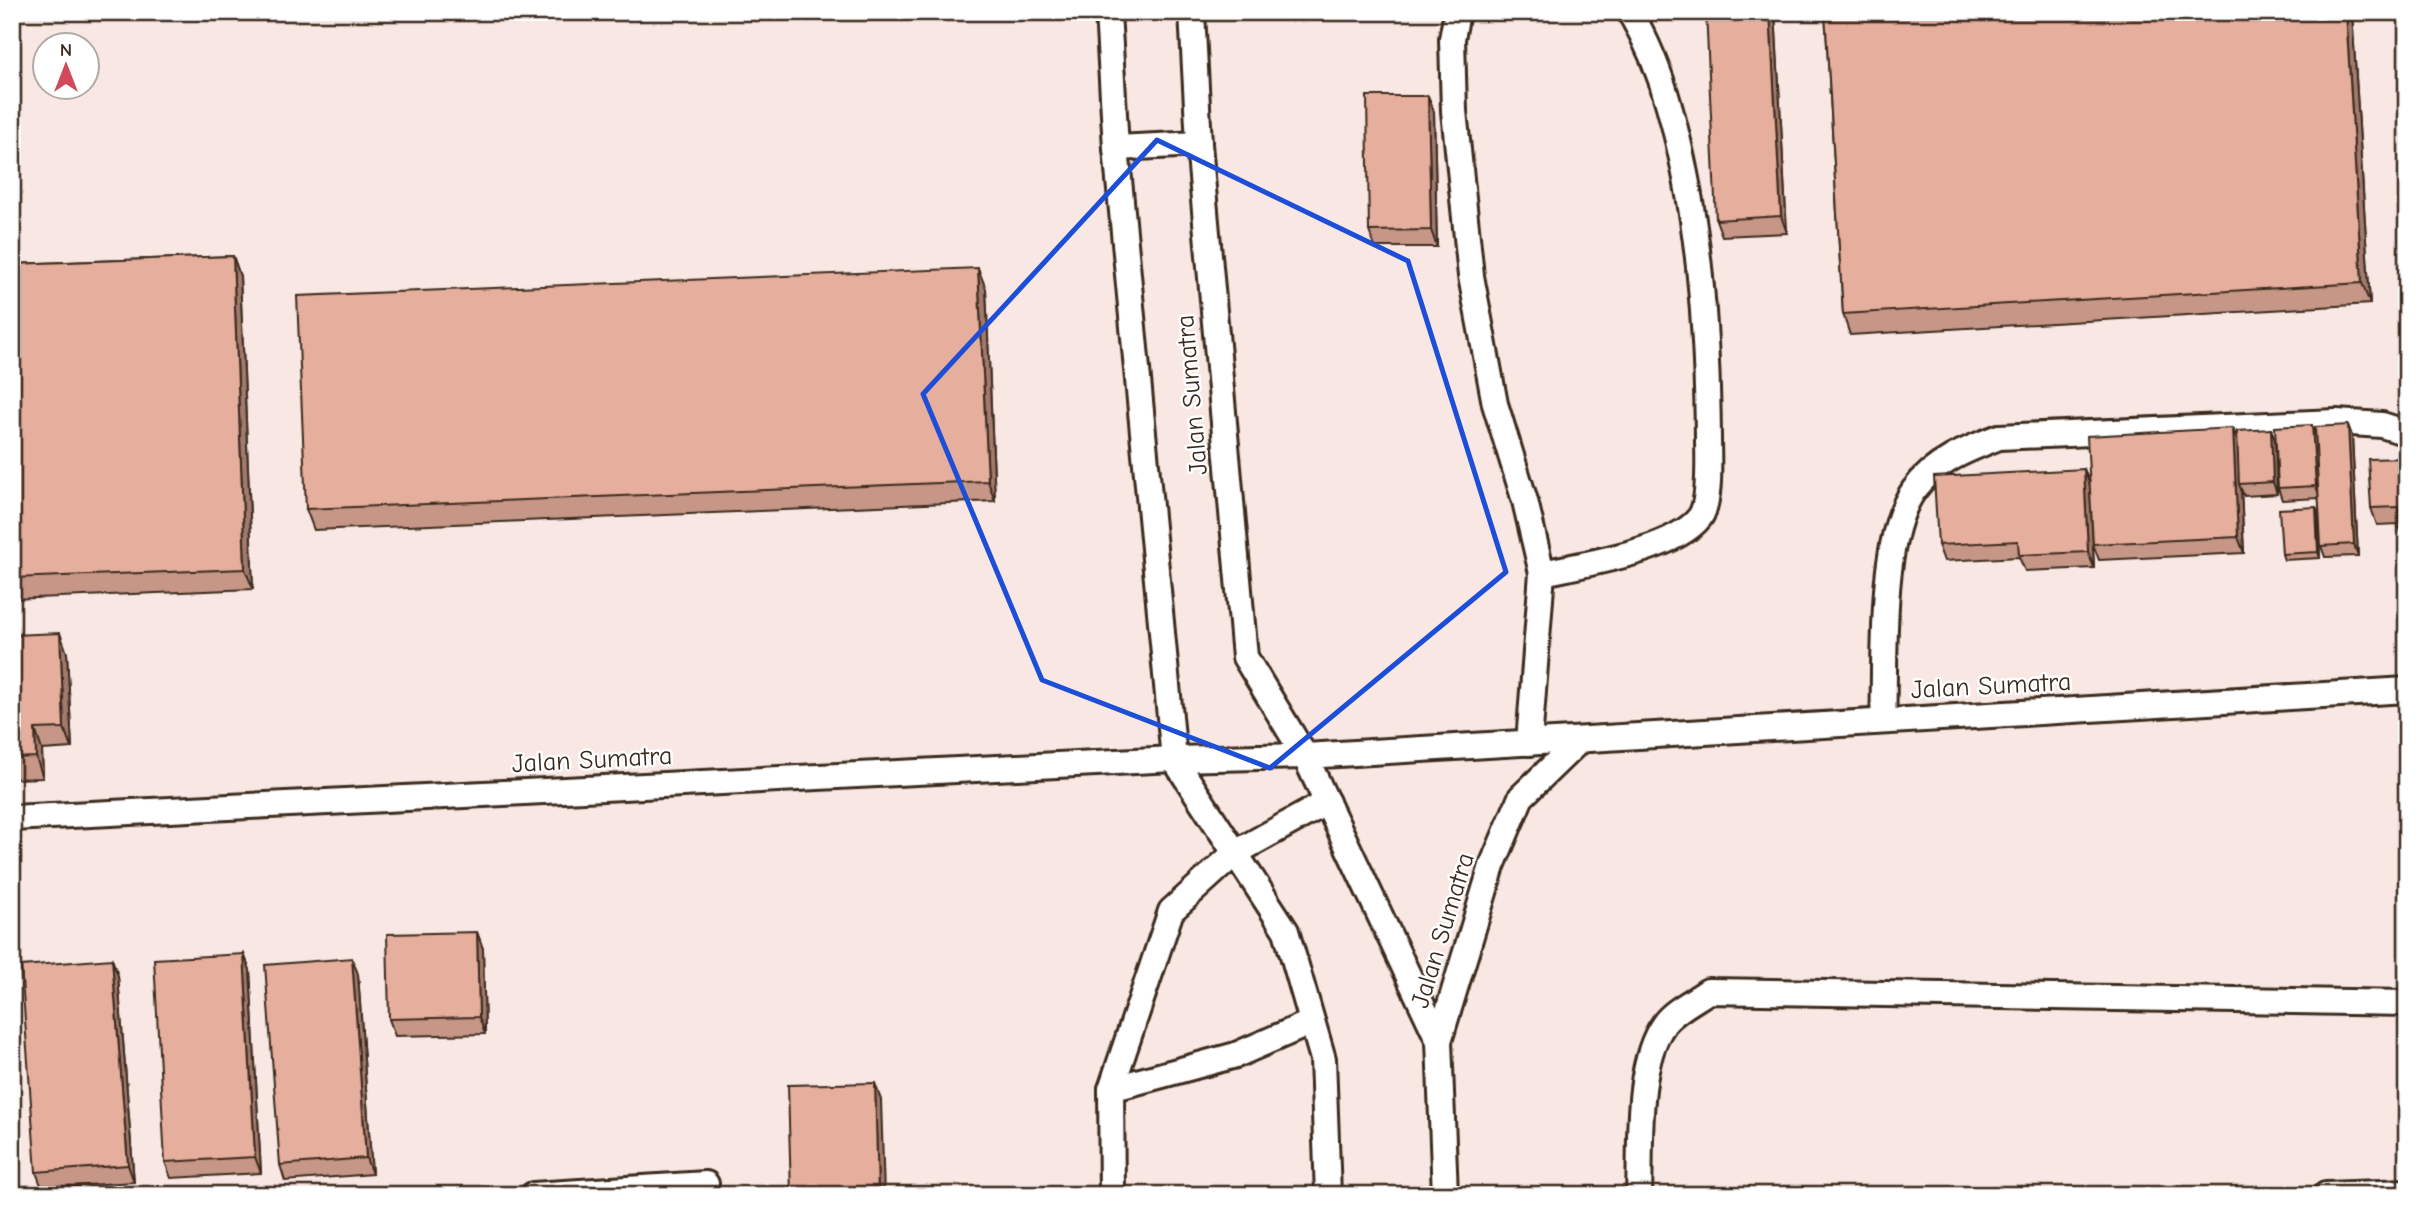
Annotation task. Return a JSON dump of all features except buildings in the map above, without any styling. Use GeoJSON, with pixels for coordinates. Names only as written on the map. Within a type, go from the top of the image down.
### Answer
{"type":"FeatureCollection","features":[{"type":"Feature","properties":{"kind":"lane","name":"Jalan Sumatra"},"geometry":{"type":"LineString","coordinates":[[1108,12],[1116,148],[1174,759],[1286,931],[1323,1059],[1328,1195]]}},
{"type":"Feature","properties":{"kind":"lane","name":"Jalan Sumatra"},"geometry":{"type":"LineString","coordinates":[[1192,12],[1199,144],[1245,657],[1305,756],[1439,1041]]}},
{"type":"Feature","properties":{"kind":"lane"},"geometry":{"type":"LineString","coordinates":[[1457,12],[1452,39],[1454,111],[1471,276],[1495,404],[1525,501],[1542,573],[1528,743]]}},
{"type":"Feature","properties":{"kind":"lane"},"geometry":{"type":"LineString","coordinates":[[1542,573],[1634,552],[1689,529],[1702,513],[1708,478],[1707,356],[1690,207],[1669,106],[1645,39],[1630,12]]}},
{"type":"Feature","properties":{"kind":"lane"},"geometry":{"type":"LineString","coordinates":[[1116,148],[1199,144]]}},
{"type":"Feature","properties":{"kind":"lane"},"geometry":{"type":"LineString","coordinates":[[1883,721],[1889,566],[1897,525],[1914,490],[1954,455],[1999,438],[2012,437],[2336,422],[2382,425],[2407,433]]}},
{"type":"Feature","properties":{"kind":"lane","name":"Jalan Sumatra"},"geometry":{"type":"LineString","coordinates":[[12,818],[1174,759],[1305,756],[2407,690]]}},
{"type":"Feature","properties":{"kind":"lane","name":"Jalan Sumatra"},"geometry":{"type":"LineString","coordinates":[[1445,1195],[1439,1041],[1492,866],[1521,797],[1580,740]]}},
{"type":"Feature","properties":{"kind":"lane"},"geometry":{"type":"LineString","coordinates":[[1112,1195],[1111,1089],[1171,911],[1235,853],[1327,802]]}},
{"type":"Feature","properties":{"kind":"lane"},"geometry":{"type":"LineString","coordinates":[[1639,1195],[1643,1099],[1651,1046],[1665,1021],[1708,991],[2407,1003]]}},
{"type":"Feature","properties":{"kind":"lane"},"geometry":{"type":"LineString","coordinates":[[1111,1089],[1236,1055],[1312,1023]]}},
{"type":"Feature","properties":{"kind":"lane"},"geometry":{"type":"LineString","coordinates":[[533,1195],[706,1184]]}},
{"type":"Feature","properties":{"kind":"lane"},"geometry":{"type":"LineString","coordinates":[[2326,1195],[2407,1192]]}},
{"type":"Feature","properties":{"kind":"highlighted area"},"geometry":{"type":"Polygon","coordinates":[[[1157,140],[1408,261],[1506,572],[1270,768],[1042,680],[923,394],[1157,140]]]}},
{"type":"Feature","properties":{"kind":"shaded area"},"geometry":{"type":"Polygon","coordinates":[[[12,12],[2407,12],[2407,1195],[12,1195],[12,12]]]}}]}
